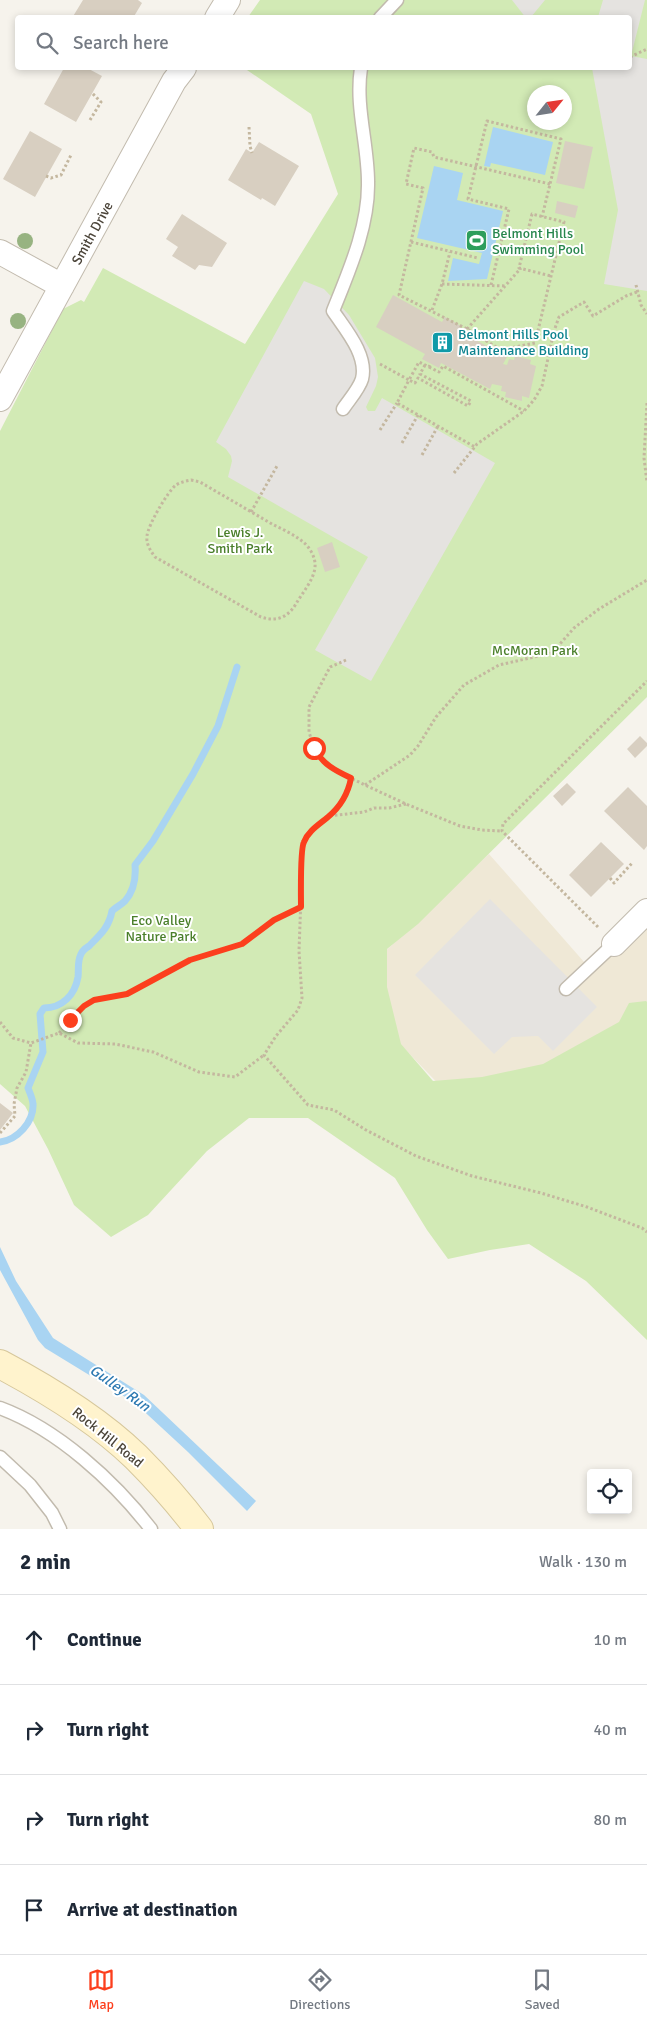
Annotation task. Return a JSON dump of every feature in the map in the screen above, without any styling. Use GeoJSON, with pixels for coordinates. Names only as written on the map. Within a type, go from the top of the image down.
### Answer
{"type":"FeatureCollection","features":[{"type":"Feature","properties":{"kind":"main road","name":"Rock Hill Road"},"geometry":{"type":"LineString","coordinates":[[0,1364],[73,1408],[135,1456],[199,1529]]}},
{"type":"Feature","properties":{"kind":"street"},"geometry":{"type":"LineString","coordinates":[[219,15],[228,0]]}},
{"type":"Feature","properties":{"kind":"street","name":"Smith Drive"},"geometry":{"type":"LineString","coordinates":[[0,399],[174,81],[182,70]]}},
{"type":"Feature","properties":{"kind":"street"},"geometry":{"type":"LineString","coordinates":[[0,252],[62,286]]}},
{"type":"Feature","properties":{"kind":"street"},"geometry":{"type":"LineString","coordinates":[[614,944],[647,911]]}},
{"type":"Feature","properties":{"kind":"lane"},"geometry":{"type":"LineString","coordinates":[[383,15],[397,0]]}},
{"type":"Feature","properties":{"kind":"lane"},"geometry":{"type":"LineString","coordinates":[[343,409],[362,380],[363,370],[360,357],[333,311],[354,254],[366,210],[368,182],[360,109],[361,70]]}},
{"type":"Feature","properties":{"kind":"lane"},"geometry":{"type":"LineString","coordinates":[[566,989],[614,944]]}},
{"type":"Feature","properties":{"kind":"lane"},"geometry":{"type":"LineString","coordinates":[[0,1408],[56,1439],[84,1460],[114,1487],[151,1529]]}},
{"type":"Feature","properties":{"kind":"lane"},"geometry":{"type":"LineString","coordinates":[[0,1457],[30,1485],[52,1513],[60,1529]]}},
{"type":"Feature","properties":{"kind":"path"},"geometry":{"type":"LineString","coordinates":[[632,56],[647,49]]}},
{"type":"Feature","properties":{"kind":"path"},"geometry":{"type":"LineString","coordinates":[[90,120],[101,102],[92,93]]}},
{"type":"Feature","properties":{"kind":"path"},"geometry":{"type":"LineString","coordinates":[[492,285],[509,209],[468,199],[487,121],[560,139],[542,217]]}},
{"type":"Feature","properties":{"kind":"path"},"geometry":{"type":"LineString","coordinates":[[249,127],[252,153]]}},
{"type":"Feature","properties":{"kind":"path"},"geometry":{"type":"LineString","coordinates":[[521,268],[519,268],[532,214],[564,222],[535,343],[501,350],[432,310],[399,295],[423,188],[406,184],[414,148],[432,152],[434,157],[550,184]]}},
{"type":"Feature","properties":{"kind":"path"},"geometry":{"type":"LineString","coordinates":[[46,176],[51,178],[61,175],[71,155]]}},
{"type":"Feature","properties":{"kind":"path"},"geometry":{"type":"LineString","coordinates":[[410,242],[478,258]]}},
{"type":"Feature","properties":{"kind":"path"},"geometry":{"type":"LineString","coordinates":[[432,310],[442,284],[450,252]]}},
{"type":"Feature","properties":{"kind":"path"},"geometry":{"type":"LineString","coordinates":[[521,268],[551,276]]}},
{"type":"Feature","properties":{"kind":"path"},"geometry":{"type":"LineString","coordinates":[[467,329],[521,268]]}},
{"type":"Feature","properties":{"kind":"path"},"geometry":{"type":"LineString","coordinates":[[442,284],[506,286]]}},
{"type":"Feature","properties":{"kind":"path"},"geometry":{"type":"LineString","coordinates":[[636,285],[641,306],[647,314]]}},
{"type":"Feature","properties":{"kind":"path"},"geometry":{"type":"LineString","coordinates":[[454,473],[475,448],[524,411],[534,400],[542,386],[554,331],[559,317],[584,302],[593,316],[626,296],[637,292]]}},
{"type":"Feature","properties":{"kind":"path"},"geometry":{"type":"LineString","coordinates":[[380,430],[419,362],[439,372],[443,366],[524,411]]}},
{"type":"Feature","properties":{"kind":"path"},"geometry":{"type":"LineString","coordinates":[[380,364],[415,383],[418,378],[468,406],[471,401],[420,374],[428,365]]}},
{"type":"Feature","properties":{"kind":"path"},"geometry":{"type":"LineString","coordinates":[[397,403],[475,448]]}},
{"type":"Feature","properties":{"kind":"path"},"geometry":{"type":"LineString","coordinates":[[647,403],[644,458],[647,482]]}},
{"type":"Feature","properties":{"kind":"path"},"geometry":{"type":"LineString","coordinates":[[402,443],[418,415]]}},
{"type":"Feature","properties":{"kind":"path"},"geometry":{"type":"LineString","coordinates":[[422,455],[438,426]]}},
{"type":"Feature","properties":{"kind":"path"},"geometry":{"type":"LineString","coordinates":[[252,512],[277,466]]}},
{"type":"Feature","properties":{"kind":"path"},"geometry":{"type":"LineString","coordinates":[[191,480],[200,482],[252,512],[303,541],[314,557],[316,566],[314,576],[292,611],[278,619],[269,620],[260,617],[155,557],[147,544],[148,530],[170,492],[184,482],[191,480]]}},
{"type":"Feature","properties":{"kind":"path"},"geometry":{"type":"LineString","coordinates":[[365,785],[410,755],[418,746],[436,717],[464,685],[500,665],[552,653],[574,628],[599,609],[647,580]]}},
{"type":"Feature","properties":{"kind":"path"},"geometry":{"type":"LineString","coordinates":[[346,660],[330,667],[308,707],[308,727],[318,756],[334,770],[406,804],[473,829],[502,831],[614,944]]}},
{"type":"Feature","properties":{"kind":"path"},"geometry":{"type":"LineString","coordinates":[[502,831],[503,824],[647,681]]}},
{"type":"Feature","properties":{"kind":"path"},"geometry":{"type":"LineString","coordinates":[[59,1033],[78,1043],[115,1044],[153,1052],[199,1072],[235,1078],[264,1055],[276,1036],[298,1010],[302,998],[299,951],[303,843],[317,825],[329,816],[342,802],[349,789],[351,778]]}},
{"type":"Feature","properties":{"kind":"path"},"geometry":{"type":"LineString","coordinates":[[329,816],[406,804]]}},
{"type":"Feature","properties":{"kind":"path"},"geometry":{"type":"LineString","coordinates":[[610,878],[614,883],[634,862]]}},
{"type":"Feature","properties":{"kind":"path"},"geometry":{"type":"LineString","coordinates":[[0,1022],[13,1038],[31,1043],[59,1033],[84,1006],[94,1000],[127,994],[190,960],[242,944],[274,920],[301,907]]}},
{"type":"Feature","properties":{"kind":"path"},"geometry":{"type":"LineString","coordinates":[[0,1134],[15,1116],[14,1104],[17,1088],[26,1072],[31,1043]]}},
{"type":"Feature","properties":{"kind":"path"},"geometry":{"type":"LineString","coordinates":[[264,1055],[308,1105],[334,1110],[366,1130],[416,1156],[472,1176],[541,1193],[587,1207],[642,1228],[647,1232]]}},
{"type":"Feature","properties":{"kind":"shaded area"},"geometry":{"type":"Polygon","coordinates":[[[512,0],[545,0],[533,15],[524,15],[512,0]]]}},
{"type":"Feature","properties":{"kind":"shaded area"},"geometry":{"type":"Polygon","coordinates":[[[603,0],[645,0],[632,52],[632,15],[599,15],[603,0]]]}},
{"type":"Feature","properties":{"kind":"shaded area"},"geometry":{"type":"Polygon","coordinates":[[[632,56],[647,59],[647,291],[604,284],[618,210],[592,70],[632,70],[632,56]]]}},
{"type":"Feature","properties":{"kind":"shaded area"},"geometry":{"type":"Polygon","coordinates":[[[304,281],[324,289],[349,315],[375,358],[378,377],[366,407],[368,411],[375,411],[382,398],[495,463],[371,681],[315,650],[368,557],[228,477],[232,461],[231,456],[226,449],[216,442],[304,281]]]}},
{"type":"Feature","properties":{"kind":"shaded area"},"geometry":{"type":"Polygon","coordinates":[[[489,854],[592,971],[647,920],[647,1166],[479,1126],[346,988],[489,854]]]}},
{"type":"Feature","properties":{"kind":"shaded area"},"geometry":{"type":"Polygon","coordinates":[[[490,899],[597,1007],[553,1051],[538,1036],[512,1037],[494,1054],[415,975],[490,899]]]}},
{"type":"Feature","properties":{"kind":"green space"},"geometry":{"type":"Polygon","coordinates":[[[260,0],[647,0],[647,697],[418,924],[387,949],[387,987],[401,1044],[433,1081],[482,1077],[543,1064],[619,1022],[629,1003],[647,1002],[647,1340],[586,1281],[529,1244],[448,1259],[427,1230],[395,1178],[308,1118],[249,1118],[207,1151],[148,1215],[111,1237],[74,1205],[48,1149],[25,1106],[0,1084],[0,431],[63,309],[81,300],[84,302],[103,268],[245,344],[338,194],[311,114],[247,70],[632,70],[632,15],[249,15],[260,0]]]}},
{"type":"Feature","properties":{"kind":"water"},"geometry":{"type":"Polygon","coordinates":[[[493,127],[553,142],[545,175],[491,163],[490,167],[484,166],[493,127]]]}},
{"type":"Feature","properties":{"kind":"water"},"geometry":{"type":"Polygon","coordinates":[[[434,166],[463,173],[457,200],[503,211],[487,279],[448,281],[453,258],[479,264],[482,253],[417,238],[434,166]]]}},
{"type":"Feature","properties":{"kind":"water","name":"Gulley Run"},"geometry":{"type":"Polygon","coordinates":[[[0,1247],[16,1281],[53,1338],[144,1395],[256,1501],[247,1511],[188,1452],[135,1403],[45,1348],[38,1340],[0,1270],[0,1247]]]}},
{"type":"Feature","properties":{"kind":"building"},"geometry":{"type":"Polygon","coordinates":[[[83,0],[138,0],[142,3],[135,15],[74,15],[83,0]]]}},
{"type":"Feature","properties":{"kind":"building"},"geometry":{"type":"Polygon","coordinates":[[[63,70],[91,70],[102,76],[76,122],[44,104],[63,70]]]}},
{"type":"Feature","properties":{"kind":"building"},"geometry":{"type":"Polygon","coordinates":[[[30,131],[62,149],[35,197],[3,179],[30,131]]]}},
{"type":"Feature","properties":{"kind":"building"},"geometry":{"type":"Polygon","coordinates":[[[565,141],[593,147],[584,189],[556,183],[565,141]]]}},
{"type":"Feature","properties":{"kind":"building"},"geometry":{"type":"Polygon","coordinates":[[[259,142],[299,166],[275,206],[262,198],[261,200],[228,180],[246,149],[252,153],[259,142]]]}},
{"type":"Feature","properties":{"kind":"building"},"geometry":{"type":"Polygon","coordinates":[[[557,201],[578,206],[575,218],[555,213],[557,201]]]}},
{"type":"Feature","properties":{"kind":"building"},"geometry":{"type":"Polygon","coordinates":[[[182,214],[227,243],[212,267],[199,265],[195,270],[172,256],[178,247],[166,239],[182,214]]]}},
{"type":"Feature","properties":{"kind":"building","name":"Belmont Hills Pool Maintenance Building"},"geometry":{"type":"Polygon","coordinates":[[[393,295],[442,322],[445,317],[461,326],[459,331],[507,357],[503,364],[507,365],[509,359],[514,360],[515,356],[531,360],[530,364],[536,366],[529,398],[522,396],[522,401],[505,397],[506,392],[501,391],[502,386],[492,384],[490,389],[441,363],[439,368],[422,359],[425,354],[376,327],[393,295]]]}},
{"type":"Feature","properties":{"kind":"building"},"geometry":{"type":"Polygon","coordinates":[[[332,542],[340,567],[325,572],[317,548],[332,542]]]}},
{"type":"Feature","properties":{"kind":"building"},"geometry":{"type":"Polygon","coordinates":[[[640,736],[647,743],[647,746],[635,758],[627,749],[640,736]]]}},
{"type":"Feature","properties":{"kind":"building"},"geometry":{"type":"Polygon","coordinates":[[[567,783],[576,792],[562,806],[553,796],[567,783]]]}},
{"type":"Feature","properties":{"kind":"building"},"geometry":{"type":"Polygon","coordinates":[[[628,787],[647,806],[647,846],[644,850],[604,811],[628,787]]]}},
{"type":"Feature","properties":{"kind":"building"},"geometry":{"type":"Polygon","coordinates":[[[601,842],[624,864],[591,897],[569,875],[601,842]]]}},
{"type":"Feature","properties":{"kind":"building"},"geometry":{"type":"Polygon","coordinates":[[[0,1103],[13,1113],[0,1130],[0,1103]]]}},
{"type":"Feature","properties":{"kind":"waterway"},"geometry":{"type":"LineString","coordinates":[[0,1142],[6,1141],[18,1134],[31,1117],[33,1111],[33,1102],[28,1088],[43,1052],[40,1014],[44,1008],[56,1006],[71,995],[78,977],[79,960],[83,951],[101,934],[109,922],[112,911],[125,901],[130,893],[135,879],[135,865],[153,841],[193,774],[218,726],[237,667]]}},
{"type":"Feature","properties":{"kind":"place","name":"Belmont Hills Swimming Pool"},"geometry":{"type":"Point","coordinates":[476,241]}},
{"type":"Feature","properties":{"kind":"place","name":"Belmont Hills Pool Maintenance Building"},"geometry":{"type":"Point","coordinates":[442,342]}},
{"type":"Feature","properties":{"kind":"route"},"geometry":{"type":"LineString","coordinates":[[70,1020],[84,1006],[94,1000],[127,994],[190,960],[242,944],[274,920],[301,907],[303,843],[317,825],[329,816],[342,802],[349,789],[351,778],[334,770],[318,756],[314,748]]}},
{"type":"Feature","properties":{"kind":"park label","name":"Lewis J. Smith Park"},"geometry":{"type":"Point","coordinates":[240,540]}},
{"type":"Feature","properties":{"kind":"park label","name":"McMoran Park"},"geometry":{"type":"Point","coordinates":[535,650]}},
{"type":"Feature","properties":{"kind":"park label","name":"Eco Valley Nature Park"},"geometry":{"type":"Point","coordinates":[161,928]}}]}
